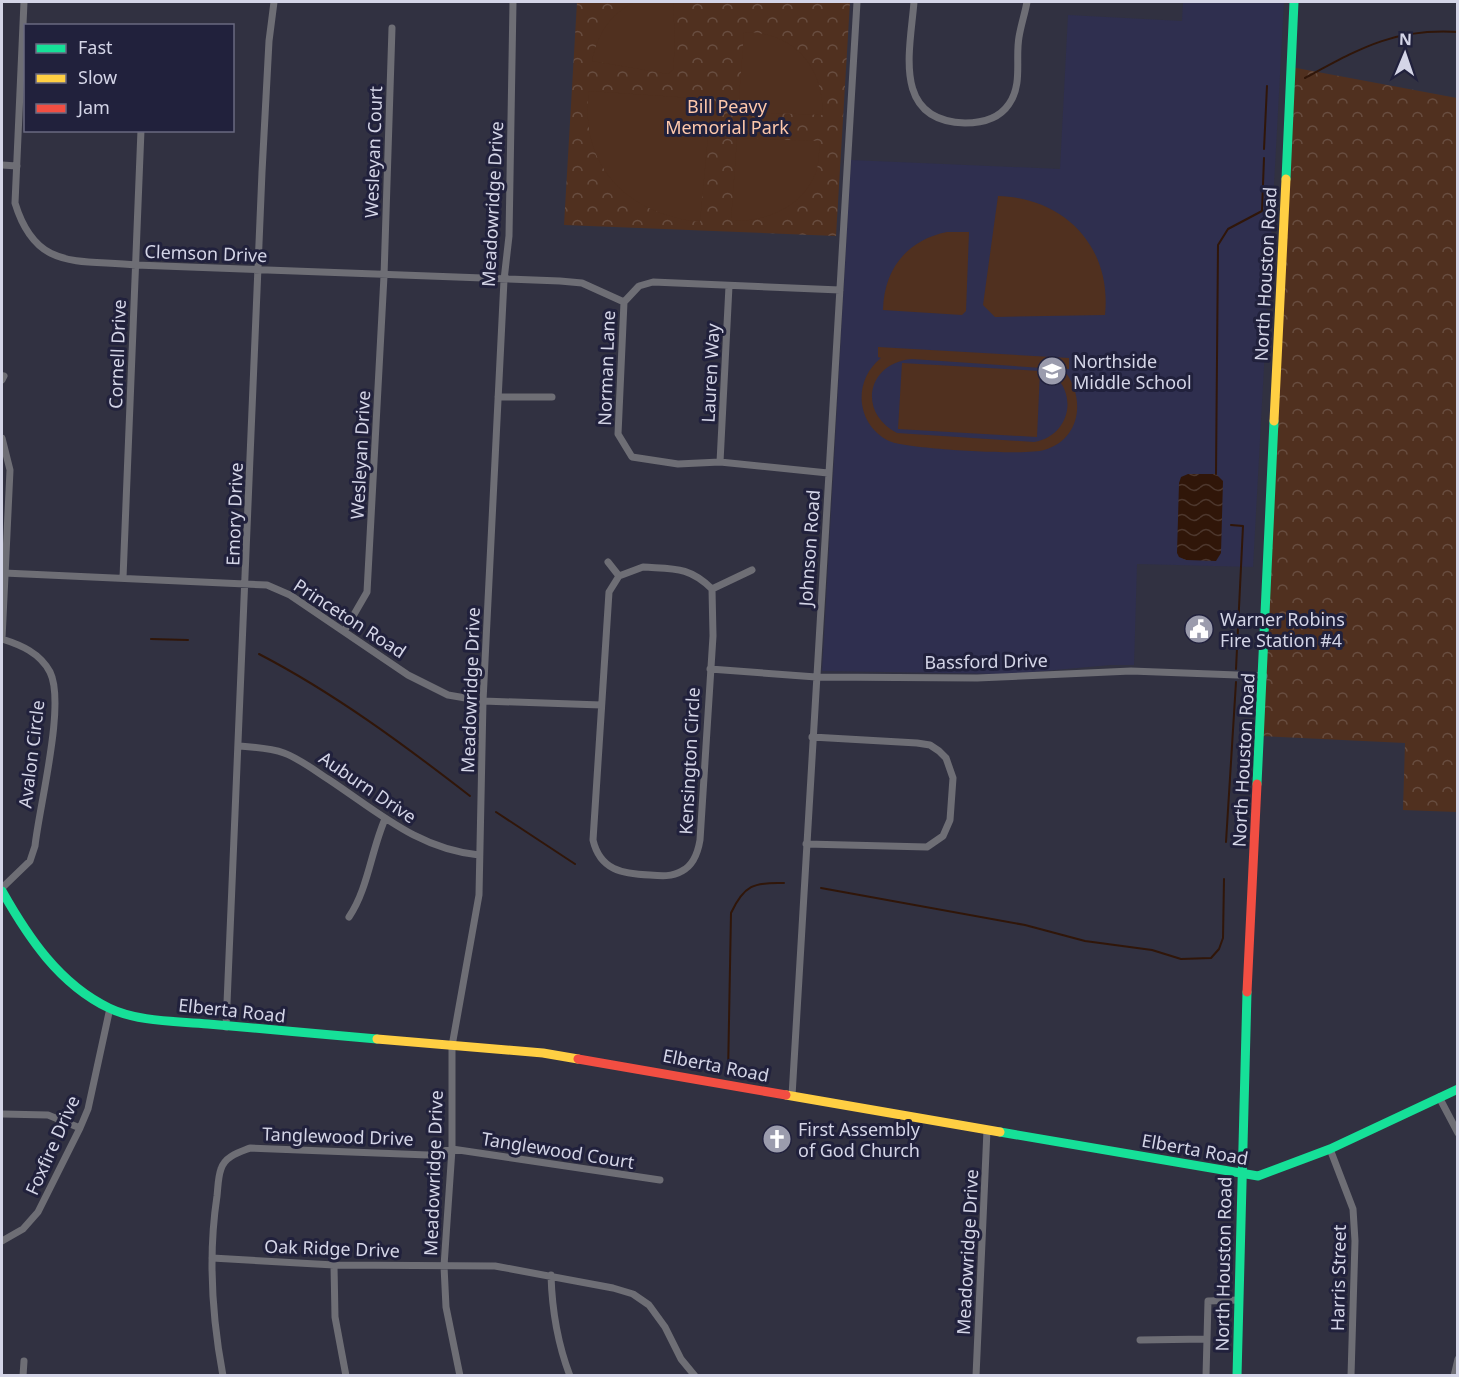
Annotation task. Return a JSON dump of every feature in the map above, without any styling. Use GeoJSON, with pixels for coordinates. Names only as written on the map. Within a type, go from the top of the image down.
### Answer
{"type":"FeatureCollection","features":[{"type":"Feature","properties":{"kind":"street","name":"Clemson Drive"},"geometry":{"type":"LineString","coordinates":[[24,2],[15,203],[20,219],[34,239],[47,252],[67,261],[136,266],[582,283],[624,302]]}},
{"type":"Feature","properties":{"kind":"street","name":"Emory Drive"},"geometry":{"type":"LineString","coordinates":[[226,1027],[269,41],[274,2]]}},
{"type":"Feature","properties":{"kind":"street","name":"Meadowridge Drive"},"geometry":{"type":"LineString","coordinates":[[460,1376],[446,1307],[444,1266],[453,1149],[452,1046],[479,896],[483,701],[504,280],[509,236],[513,2]]}},
{"type":"Feature","properties":{"kind":"street","name":"Johnson Road"},"geometry":{"type":"LineString","coordinates":[[792,1096],[857,2]]}},
{"type":"Feature","properties":{"kind":"street"},"geometry":{"type":"LineString","coordinates":[[914,2],[909,64],[914,96],[924,109],[942,119],[972,123],[982,122],[999,115],[1010,104],[1018,76],[1018,46],[1027,2]]}},
{"type":"Feature","properties":{"kind":"street","name":"North Houston Road"},"geometry":{"type":"LineString","coordinates":[[1237,1376],[1244,1058],[1264,676],[1294,2]]}},
{"type":"Feature","properties":{"kind":"street","name":"Wesleyan Court"},"geometry":{"type":"LineString","coordinates":[[384,276],[392,28]]}},
{"type":"Feature","properties":{"kind":"street","name":"Cornell Drive"},"geometry":{"type":"LineString","coordinates":[[123,578],[141,132]]}},
{"type":"Feature","properties":{"kind":"street"},"geometry":{"type":"LineString","coordinates":[[2,165],[17,166]]}},
{"type":"Feature","properties":{"kind":"street","name":"Wesleyan Drive"},"geometry":{"type":"LineString","coordinates":[[345,630],[367,592],[384,276]]}},
{"type":"Feature","properties":{"kind":"street","name":"Norman Lane"},"geometry":{"type":"LineString","coordinates":[[828,473],[720,462],[702,465],[650,462],[632,457],[618,434],[624,302],[639,286],[653,282],[840,290]]}},
{"type":"Feature","properties":{"kind":"street","name":"Lauren Way"},"geometry":{"type":"LineString","coordinates":[[720,462],[729,286]]}},
{"type":"Feature","properties":{"kind":"street"},"geometry":{"type":"LineString","coordinates":[[498,397],[552,397]]}},
{"type":"Feature","properties":{"kind":"street"},"geometry":{"type":"LineString","coordinates":[[2,438],[10,470],[2,639]]}},
{"type":"Feature","properties":{"kind":"street"},"geometry":{"type":"LineString","coordinates":[[608,562],[619,576],[643,567],[686,570],[697,574],[712,589],[752,570]]}},
{"type":"Feature","properties":{"kind":"street","name":"Princeton Road"},"geometry":{"type":"LineString","coordinates":[[4,573],[267,585],[290,595],[427,686],[448,695],[483,701],[601,705]]}},
{"type":"Feature","properties":{"kind":"street","name":"Kensington Circle"},"geometry":{"type":"LineString","coordinates":[[619,576],[609,592],[607,604],[593,840],[603,863],[624,874],[667,876],[683,871],[697,854],[700,840],[713,636],[712,589]]}},
{"type":"Feature","properties":{"kind":"street","name":"Avalon Circle"},"geometry":{"type":"LineString","coordinates":[[2,639],[20,645],[38,656],[50,673],[54,694],[53,728],[35,846],[30,861],[2,890]]}},
{"type":"Feature","properties":{"kind":"street","name":"Bassford Drive"},"geometry":{"type":"LineString","coordinates":[[710,669],[816,677],[977,678],[1131,671],[1264,676]]}},
{"type":"Feature","properties":{"kind":"street"},"geometry":{"type":"LineString","coordinates":[[806,844],[927,847],[943,836],[948,827],[953,778],[946,758],[930,745],[813,737]]}},
{"type":"Feature","properties":{"kind":"street","name":"Auburn Drive"},"geometry":{"type":"LineString","coordinates":[[238,746],[284,753],[385,819],[424,841],[452,853],[479,855]]}},
{"type":"Feature","properties":{"kind":"street"},"geometry":{"type":"LineString","coordinates":[[349,917],[360,901],[374,843],[385,819]]}},
{"type":"Feature","properties":{"kind":"street","name":"Elberta Road"},"geometry":{"type":"LineString","coordinates":[[2,890],[13,912],[57,971],[79,991],[110,1008],[154,1019],[543,1053],[1241,1174],[1258,1176],[1330,1149],[1458,1089]]}},
{"type":"Feature","properties":{"kind":"street","name":"Foxfire Drive"},"geometry":{"type":"LineString","coordinates":[[2,1241],[23,1229],[38,1212],[80,1128],[88,1109],[110,1008]]}},
{"type":"Feature","properties":{"kind":"street"},"geometry":{"type":"LineString","coordinates":[[1439,1097],[1458,1133]]}},
{"type":"Feature","properties":{"kind":"street"},"geometry":{"type":"LineString","coordinates":[[2,1114],[48,1115],[80,1128]]}},
{"type":"Feature","properties":{"kind":"street","name":"Meadowridge Drive"},"geometry":{"type":"LineString","coordinates":[[976,1376],[987,1130]]}},
{"type":"Feature","properties":{"kind":"street","name":"Tanglewood Drive"},"geometry":{"type":"LineString","coordinates":[[223,1376],[213,1296],[212,1258],[214,1218],[221,1167],[231,1156],[250,1148],[417,1155],[453,1149]]}},
{"type":"Feature","properties":{"kind":"street","name":"Tanglewood Court"},"geometry":{"type":"LineString","coordinates":[[453,1149],[660,1180]]}},
{"type":"Feature","properties":{"kind":"street","name":"Harris Street"},"geometry":{"type":"LineString","coordinates":[[1330,1149],[1353,1209],[1356,1241],[1351,1376]]}},
{"type":"Feature","properties":{"kind":"street","name":"Oak Ridge Drive"},"geometry":{"type":"LineString","coordinates":[[212,1258],[334,1265],[495,1266],[551,1275],[633,1294],[649,1305],[665,1327],[681,1359],[695,1376]]}},
{"type":"Feature","properties":{"kind":"street"},"geometry":{"type":"LineString","coordinates":[[334,1265],[335,1317],[346,1376]]}},
{"type":"Feature","properties":{"kind":"street"},"geometry":{"type":"LineString","coordinates":[[551,1275],[552,1311],[560,1349],[570,1376]]}},
{"type":"Feature","properties":{"kind":"street"},"geometry":{"type":"LineString","coordinates":[[1206,1376],[1208,1301],[1238,1300]]}},
{"type":"Feature","properties":{"kind":"street"},"geometry":{"type":"LineString","coordinates":[[1140,1340],[1206,1339]]}},
{"type":"Feature","properties":{"kind":"street"},"geometry":{"type":"LineString","coordinates":[[1454,1376],[1458,1359]]}},
{"type":"Feature","properties":{"kind":"street"},"geometry":{"type":"LineString","coordinates":[[23,1376],[24,1361]]}},
{"type":"Feature","properties":{"kind":"shaded area","name":"Northside Middle School"},"geometry":{"type":"Polygon","coordinates":[[[1183,2],[1284,2],[1253,567],[1137,564],[1134,665],[1010,674],[822,671],[851,160],[1060,169],[1068,15],[1182,21],[1183,2]]]}},
{"type":"Feature","properties":{"kind":"green space","name":"Bill Peavy Memorial Park"},"geometry":{"type":"Polygon","coordinates":[[[577,2],[850,2],[836,236],[564,225],[577,2]]]}},
{"type":"Feature","properties":{"kind":"green space"},"geometry":{"type":"Polygon","coordinates":[[[634,2],[673,2],[675,44],[673,70],[668,74],[592,61],[606,26],[625,7],[634,2]]]}},
{"type":"Feature","properties":{"kind":"green space"},"geometry":{"type":"Polygon","coordinates":[[[744,32],[777,38],[791,45],[802,55],[818,81],[823,115],[738,112],[744,32]]]}},
{"type":"Feature","properties":{"kind":"green space"},"geometry":{"type":"Polygon","coordinates":[[[1291,67],[1457,98],[1457,812],[1403,810],[1405,743],[1261,736],[1291,67]]]}},
{"type":"Feature","properties":{"kind":"green space"},"geometry":{"type":"Polygon","coordinates":[[[589,91],[707,99],[711,104],[700,222],[674,217],[651,209],[631,197],[614,182],[601,164],[592,142],[588,118],[589,91]]]}},
{"type":"Feature","properties":{"kind":"green space"},"geometry":{"type":"Polygon","coordinates":[[[737,138],[820,141],[818,166],[811,182],[794,202],[783,210],[758,219],[731,221],[737,138]]]}},
{"type":"Feature","properties":{"kind":"green space"},"geometry":{"type":"Polygon","coordinates":[[[998,196],[1022,199],[1044,206],[1063,217],[1079,231],[1092,248],[1101,268],[1105,290],[1105,315],[995,317],[983,305],[998,196]]]}},
{"type":"Feature","properties":{"kind":"green space"},"geometry":{"type":"Polygon","coordinates":[[[947,232],[969,232],[966,311],[962,315],[883,310],[888,282],[900,259],[920,242],[947,232]]]}},
{"type":"Feature","properties":{"kind":"green space"},"geometry":{"type":"Polygon","coordinates":[[[878,347],[1069,358],[1069,369],[1063,369],[1075,392],[1077,404],[1073,427],[1057,444],[1033,452],[941,449],[889,441],[869,424],[862,401],[862,389],[866,378],[881,358],[878,357],[878,347]],[[912,359],[897,362],[885,369],[877,379],[872,401],[876,413],[884,424],[897,433],[1034,442],[1057,430],[1064,420],[1067,408],[1067,397],[1062,385],[1054,375],[1042,368],[912,359]]]}},
{"type":"Feature","properties":{"kind":"green space"},"geometry":{"type":"Polygon","coordinates":[[[902,363],[1040,371],[1037,437],[898,429],[902,363]]]}},
{"type":"Feature","properties":{"kind":"water"},"geometry":{"type":"Polygon","coordinates":[[[1188,474],[1216,474],[1223,481],[1221,553],[1216,561],[1186,560],[1179,557],[1177,553],[1179,483],[1181,477],[1188,474]]]}},
{"type":"Feature","properties":{"kind":"waterway"},"geometry":{"type":"LineString","coordinates":[[1305,78],[1360,50],[1395,37],[1414,33],[1458,32]]}},
{"type":"Feature","properties":{"kind":"waterway"},"geometry":{"type":"LineString","coordinates":[[1264,149],[1267,86]]}},
{"type":"Feature","properties":{"kind":"waterway"},"geometry":{"type":"LineString","coordinates":[[1216,474],[1218,245],[1228,229],[1262,211],[1264,158]]}},
{"type":"Feature","properties":{"kind":"waterway"},"geometry":{"type":"LineString","coordinates":[[1231,525],[1243,526],[1236,669]]}},
{"type":"Feature","properties":{"kind":"waterway"},"geometry":{"type":"LineString","coordinates":[[151,639],[188,640]]}},
{"type":"Feature","properties":{"kind":"waterway"},"geometry":{"type":"LineString","coordinates":[[259,654],[314,685],[367,720],[470,796]]}},
{"type":"Feature","properties":{"kind":"waterway"},"geometry":{"type":"LineString","coordinates":[[1226,842],[1236,682]]}},
{"type":"Feature","properties":{"kind":"waterway"},"geometry":{"type":"LineString","coordinates":[[496,812],[575,864]]}},
{"type":"Feature","properties":{"kind":"waterway"},"geometry":{"type":"LineString","coordinates":[[821,888],[1025,925],[1085,941],[1152,950],[1181,959],[1211,958],[1219,949],[1223,938],[1224,879]]}},
{"type":"Feature","properties":{"kind":"waterway"},"geometry":{"type":"LineString","coordinates":[[728,1075],[731,913],[741,896],[751,887],[765,883],[784,883]]}},
{"type":"Feature","properties":{"kind":"traffic: fast"},"geometry":{"type":"LineString","coordinates":[[1286,179],[1294,2]]}},
{"type":"Feature","properties":{"kind":"traffic: fast"},"geometry":{"type":"LineString","coordinates":[[1257,784],[1274,421]]}},
{"type":"Feature","properties":{"kind":"traffic: fast"},"geometry":{"type":"LineString","coordinates":[[2,891],[34,942],[60,973],[91,998],[120,1013],[157,1020],[377,1039]]}},
{"type":"Feature","properties":{"kind":"traffic: fast"},"geometry":{"type":"LineString","coordinates":[[1237,1376],[1247,992]]}},
{"type":"Feature","properties":{"kind":"traffic: fast"},"geometry":{"type":"LineString","coordinates":[[1000,1132],[1258,1176],[1330,1149],[1458,1089]]}},
{"type":"Feature","properties":{"kind":"traffic: slow"},"geometry":{"type":"LineString","coordinates":[[1274,421],[1286,179]]}},
{"type":"Feature","properties":{"kind":"traffic: slow"},"geometry":{"type":"LineString","coordinates":[[377,1039],[543,1053],[578,1059]]}},
{"type":"Feature","properties":{"kind":"traffic: slow"},"geometry":{"type":"LineString","coordinates":[[786,1095],[1000,1132]]}},
{"type":"Feature","properties":{"kind":"traffic: jam"},"geometry":{"type":"LineString","coordinates":[[1247,992],[1257,784]]}},
{"type":"Feature","properties":{"kind":"traffic: jam"},"geometry":{"type":"LineString","coordinates":[[578,1059],[786,1095]]}},
{"type":"Feature","properties":{"kind":"place","name":"Northside Middle School"},"geometry":{"type":"Point","coordinates":[1052,371]}},
{"type":"Feature","properties":{"kind":"place","name":"Warner Robins Fire Station #4"},"geometry":{"type":"Point","coordinates":[1199,629]}},
{"type":"Feature","properties":{"kind":"place","name":"First Assembly of God Church"},"geometry":{"type":"Point","coordinates":[777,1139]}}]}
